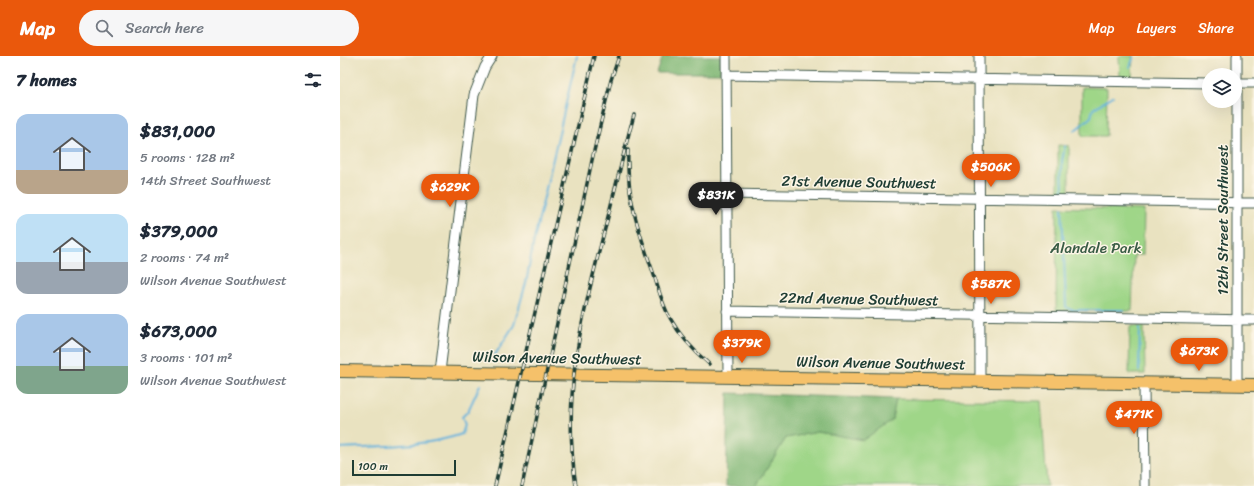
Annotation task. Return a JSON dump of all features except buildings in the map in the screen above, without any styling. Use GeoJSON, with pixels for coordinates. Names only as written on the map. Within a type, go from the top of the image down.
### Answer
{"type":"FeatureCollection","features":[{"type":"Feature","properties":{"kind":"main road","name":"Wilson Avenue Southwest"},"geometry":{"type":"LineString","coordinates":[[340,371],[1254,385]]}},
{"type":"Feature","properties":{"kind":"street"},"geometry":{"type":"LineString","coordinates":[[440,372],[474,95],[485,67],[492,56]]}},
{"type":"Feature","properties":{"kind":"street"},"geometry":{"type":"LineString","coordinates":[[726,56],[728,376]]}},
{"type":"Feature","properties":{"kind":"street"},"geometry":{"type":"LineString","coordinates":[[979,56],[980,380]]}},
{"type":"Feature","properties":{"kind":"street","name":"12th Street Southwest"},"geometry":{"type":"LineString","coordinates":[[1237,56],[1237,68]]}},
{"type":"Feature","properties":{"kind":"street"},"geometry":{"type":"LineString","coordinates":[[726,75],[1202,83]]}},
{"type":"Feature","properties":{"kind":"street"},"geometry":{"type":"LineString","coordinates":[[1242,83],[1254,84]]}},
{"type":"Feature","properties":{"kind":"street","name":"12th Street Southwest"},"geometry":{"type":"LineString","coordinates":[[1236,108],[1237,385]]}},
{"type":"Feature","properties":{"kind":"street","name":"21st Avenue Southwest"},"geometry":{"type":"LineString","coordinates":[[727,194],[1254,202]]}},
{"type":"Feature","properties":{"kind":"street","name":"22nd Avenue Southwest"},"geometry":{"type":"LineString","coordinates":[[727,311],[1254,320]]}},
{"type":"Feature","properties":{"kind":"street"},"geometry":{"type":"LineString","coordinates":[[1144,383],[1144,486]]}},
{"type":"Feature","properties":{"kind":"green space"},"geometry":{"type":"Polygon","coordinates":[[[663,56],[721,56],[720,73],[657,73],[663,56]]]}},
{"type":"Feature","properties":{"kind":"green space"},"geometry":{"type":"Polygon","coordinates":[[[1119,56],[1133,56],[1132,76],[1120,76],[1119,56]]]}},
{"type":"Feature","properties":{"kind":"green space"},"geometry":{"type":"Polygon","coordinates":[[[1082,87],[1107,88],[1106,136],[1082,136],[1082,87]]]}},
{"type":"Feature","properties":{"kind":"green space"},"geometry":{"type":"Polygon","coordinates":[[[1058,145],[1069,146],[1069,194],[1058,193],[1058,145]]]}},
{"type":"Feature","properties":{"kind":"green space","name":"Alandale Park"},"geometry":{"type":"Polygon","coordinates":[[[1057,207],[1144,210],[1143,255],[1134,255],[1132,311],[1056,311],[1057,207]]]}},
{"type":"Feature","properties":{"kind":"green space"},"geometry":{"type":"Polygon","coordinates":[[[1130,326],[1144,326],[1145,374],[1129,374],[1130,326]]]}},
{"type":"Feature","properties":{"kind":"green space"},"geometry":{"type":"Polygon","coordinates":[[[728,393],[896,399],[892,420],[863,440],[818,432],[786,438],[756,486],[726,486],[728,393]]]}},
{"type":"Feature","properties":{"kind":"green space"},"geometry":{"type":"Polygon","coordinates":[[[896,399],[1041,401],[1047,486],[756,486],[786,438],[818,432],[863,439],[891,420],[896,399]]]}},
{"type":"Feature","properties":{"kind":"waterway"},"geometry":{"type":"LineString","coordinates":[[493,358],[514,325],[526,283],[534,240],[577,56]]}},
{"type":"Feature","properties":{"kind":"waterway"},"geometry":{"type":"LineString","coordinates":[[1130,67],[1134,56]]}},
{"type":"Feature","properties":{"kind":"waterway"},"geometry":{"type":"LineString","coordinates":[[1074,131],[1091,117],[1093,109],[1113,96]]}},
{"type":"Feature","properties":{"kind":"waterway"},"geometry":{"type":"LineString","coordinates":[[1063,194],[1062,161],[1065,146]]}},
{"type":"Feature","properties":{"kind":"waterway"},"geometry":{"type":"LineString","coordinates":[[1062,208],[1066,307],[1071,310],[1124,310]]}},
{"type":"Feature","properties":{"kind":"waterway"},"geometry":{"type":"LineString","coordinates":[[1139,371],[1140,329]]}},
{"type":"Feature","properties":{"kind":"waterway"},"geometry":{"type":"LineString","coordinates":[[340,448],[417,444],[462,434],[465,425],[462,417],[468,411],[480,385]]}},
{"type":"Feature","properties":{"kind":"railway"},"geometry":{"type":"LineString","coordinates":[[495,486],[594,56]]}},
{"type":"Feature","properties":{"kind":"railway"},"geometry":{"type":"LineString","coordinates":[[522,486],[594,151],[611,80],[619,56]]}},
{"type":"Feature","properties":{"kind":"railway"},"geometry":{"type":"LineString","coordinates":[[630,130],[634,115]]}},
{"type":"Feature","properties":{"kind":"railway"},"geometry":{"type":"LineString","coordinates":[[576,486],[572,453],[571,422],[572,391],[580,332],[631,125]]}},
{"type":"Feature","properties":{"kind":"railway"},"geometry":{"type":"LineString","coordinates":[[628,150],[629,182],[634,212],[642,242],[662,301],[667,313],[678,331],[709,364]]}}]}
